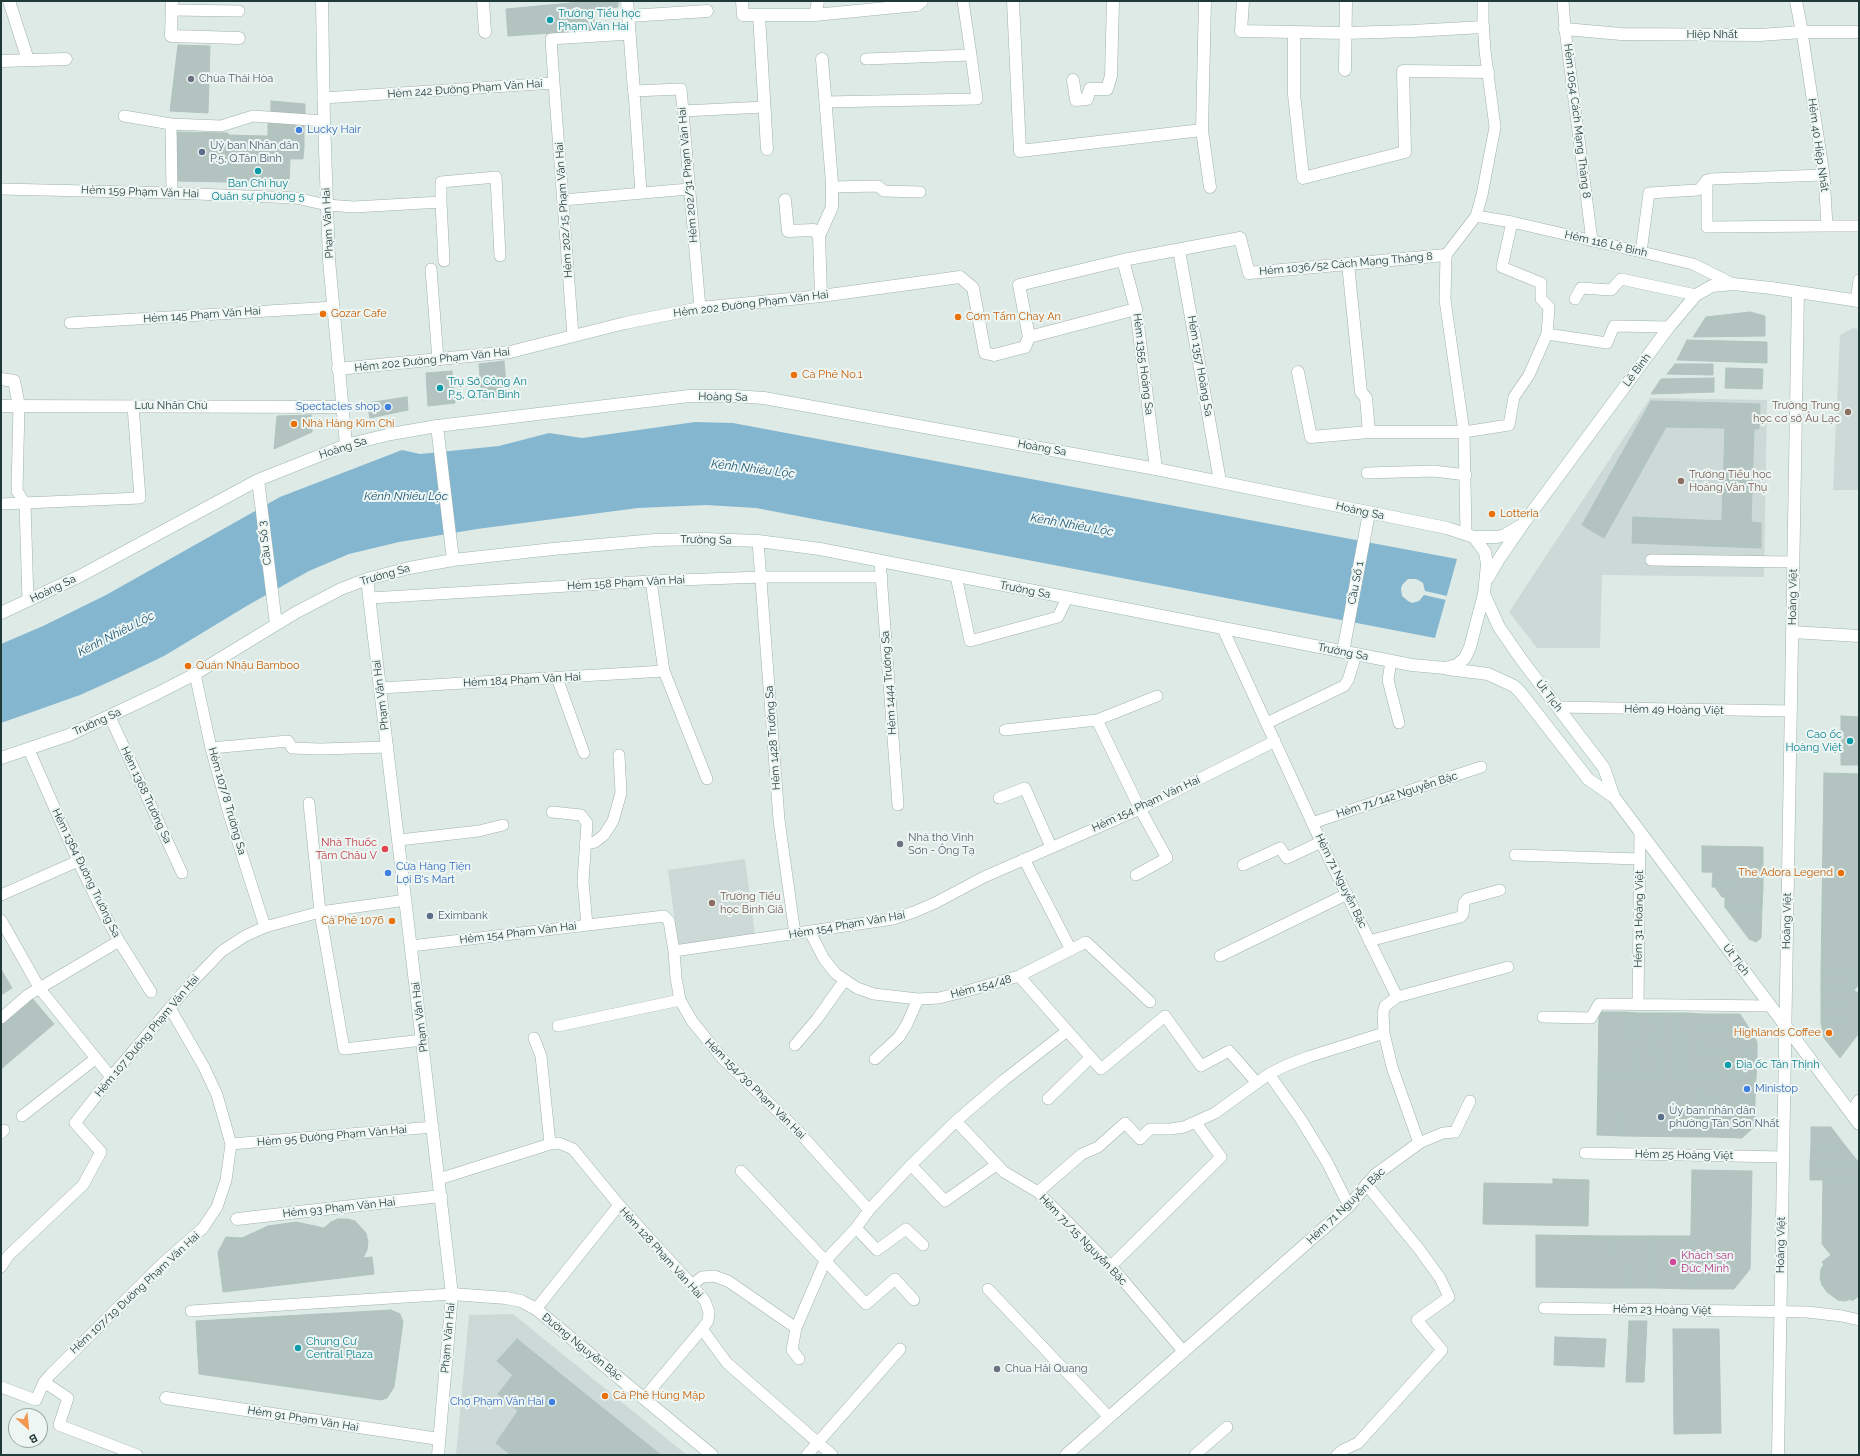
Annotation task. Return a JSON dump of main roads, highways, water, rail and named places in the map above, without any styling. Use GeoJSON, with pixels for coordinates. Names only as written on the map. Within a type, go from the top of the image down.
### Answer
{"type":"FeatureCollection","features":[{"type":"Feature","properties":{"kind":"water","name":"Kênh Nhiêu Lộc"},"geometry":{"type":"Polygon","coordinates":[[[695,422],[733,423],[1457,559],[1435,638],[756,508],[706,505],[638,508],[477,529],[399,542],[349,554],[309,571],[250,604],[164,656],[80,695],[1,723],[1,644],[43,626],[106,595],[280,497],[402,450],[420,454],[499,446],[549,433],[582,438],[695,422]]]}},
{"type":"Feature","properties":{"kind":"place","name":"Trường Tiểu học Phạm Văn Hai"},"geometry":{"type":"Point","coordinates":[550,20]}},
{"type":"Feature","properties":{"kind":"place","name":"Chùa Thái Hòa"},"geometry":{"type":"Point","coordinates":[191,79]}},
{"type":"Feature","properties":{"kind":"place","name":"Lucky Hair"},"geometry":{"type":"Point","coordinates":[299,130]}},
{"type":"Feature","properties":{"kind":"place","name":"Uỷ ban Nhân dân P.5, Q.Tân Bình"},"geometry":{"type":"Point","coordinates":[202,152]}},
{"type":"Feature","properties":{"kind":"place","name":"Ban Chỉ huy Quân sự phường 5"},"geometry":{"type":"Point","coordinates":[258,171]}},
{"type":"Feature","properties":{"kind":"place","name":"Gozar Cafe"},"geometry":{"type":"Point","coordinates":[323,314]}},
{"type":"Feature","properties":{"kind":"place","name":"Cơm Tấm Chay An"},"geometry":{"type":"Point","coordinates":[958,317]}},
{"type":"Feature","properties":{"kind":"place","name":"Cà Phê No.1"},"geometry":{"type":"Point","coordinates":[794,375]}},
{"type":"Feature","properties":{"kind":"place","name":"Trụ Sở Công An P.5, Q.Tân Bình"},"geometry":{"type":"Point","coordinates":[440,388]}},
{"type":"Feature","properties":{"kind":"place","name":"Spectacles shop"},"geometry":{"type":"Point","coordinates":[388,407]}},
{"type":"Feature","properties":{"kind":"place","name":"Trường Trung học cơ sở Âu Lạc"},"geometry":{"type":"Point","coordinates":[1848,412]}},
{"type":"Feature","properties":{"kind":"place","name":"Nhà Hàng Kim Chi"},"geometry":{"type":"Point","coordinates":[294,424]}},
{"type":"Feature","properties":{"kind":"place","name":"Trường Tiểu học Hoàng Văn Thụ"},"geometry":{"type":"Point","coordinates":[1681,481]}},
{"type":"Feature","properties":{"kind":"place","name":"Lotteria"},"geometry":{"type":"Point","coordinates":[1492,514]}},
{"type":"Feature","properties":{"kind":"place","name":"Quán Nhậu Bamboo"},"geometry":{"type":"Point","coordinates":[188,666]}},
{"type":"Feature","properties":{"kind":"place","name":"Cao ốc Hoàng Việt"},"geometry":{"type":"Point","coordinates":[1850,741]}},
{"type":"Feature","properties":{"kind":"place","name":"Nhà thờ Vinh Sơn - Ông Tạ"},"geometry":{"type":"Point","coordinates":[900,844]}},
{"type":"Feature","properties":{"kind":"place","name":"Nhà Thuốc Tâm Châu V"},"geometry":{"type":"Point","coordinates":[385,849]}},
{"type":"Feature","properties":{"kind":"place","name":"Cửa Hàng Tiện Lợi B's Mart"},"geometry":{"type":"Point","coordinates":[388,873]}},
{"type":"Feature","properties":{"kind":"place","name":"The Adora Legend"},"geometry":{"type":"Point","coordinates":[1841,873]}},
{"type":"Feature","properties":{"kind":"place","name":"Trường Tiểu học Bình Giã"},"geometry":{"type":"Point","coordinates":[712,903]}},
{"type":"Feature","properties":{"kind":"place","name":"Eximbank"},"geometry":{"type":"Point","coordinates":[430,916]}},
{"type":"Feature","properties":{"kind":"place","name":"Cà Phê 1076"},"geometry":{"type":"Point","coordinates":[392,921]}},
{"type":"Feature","properties":{"kind":"place","name":"Highlands Coffee"},"geometry":{"type":"Point","coordinates":[1829,1033]}},
{"type":"Feature","properties":{"kind":"place","name":"Địa ốc Tân Thịnh"},"geometry":{"type":"Point","coordinates":[1728,1065]}},
{"type":"Feature","properties":{"kind":"place","name":"Ministop"},"geometry":{"type":"Point","coordinates":[1747,1089]}},
{"type":"Feature","properties":{"kind":"place","name":"Ủy ban nhân dân phường Tân Sơn Nhất"},"geometry":{"type":"Point","coordinates":[1661,1117]}},
{"type":"Feature","properties":{"kind":"place","name":"Khách sạn Đức Minh"},"geometry":{"type":"Point","coordinates":[1673,1262]}},
{"type":"Feature","properties":{"kind":"place","name":"Chung Cư Central Plaza"},"geometry":{"type":"Point","coordinates":[298,1348]}},
{"type":"Feature","properties":{"kind":"place","name":"Chùa Hải Quang"},"geometry":{"type":"Point","coordinates":[997,1369]}},
{"type":"Feature","properties":{"kind":"place","name":"Cà Phê Hùng Mập"},"geometry":{"type":"Point","coordinates":[605,1396]}},
{"type":"Feature","properties":{"kind":"place","name":"Chợ Phạm Văn Hai"},"geometry":{"type":"Point","coordinates":[552,1402]}}]}
